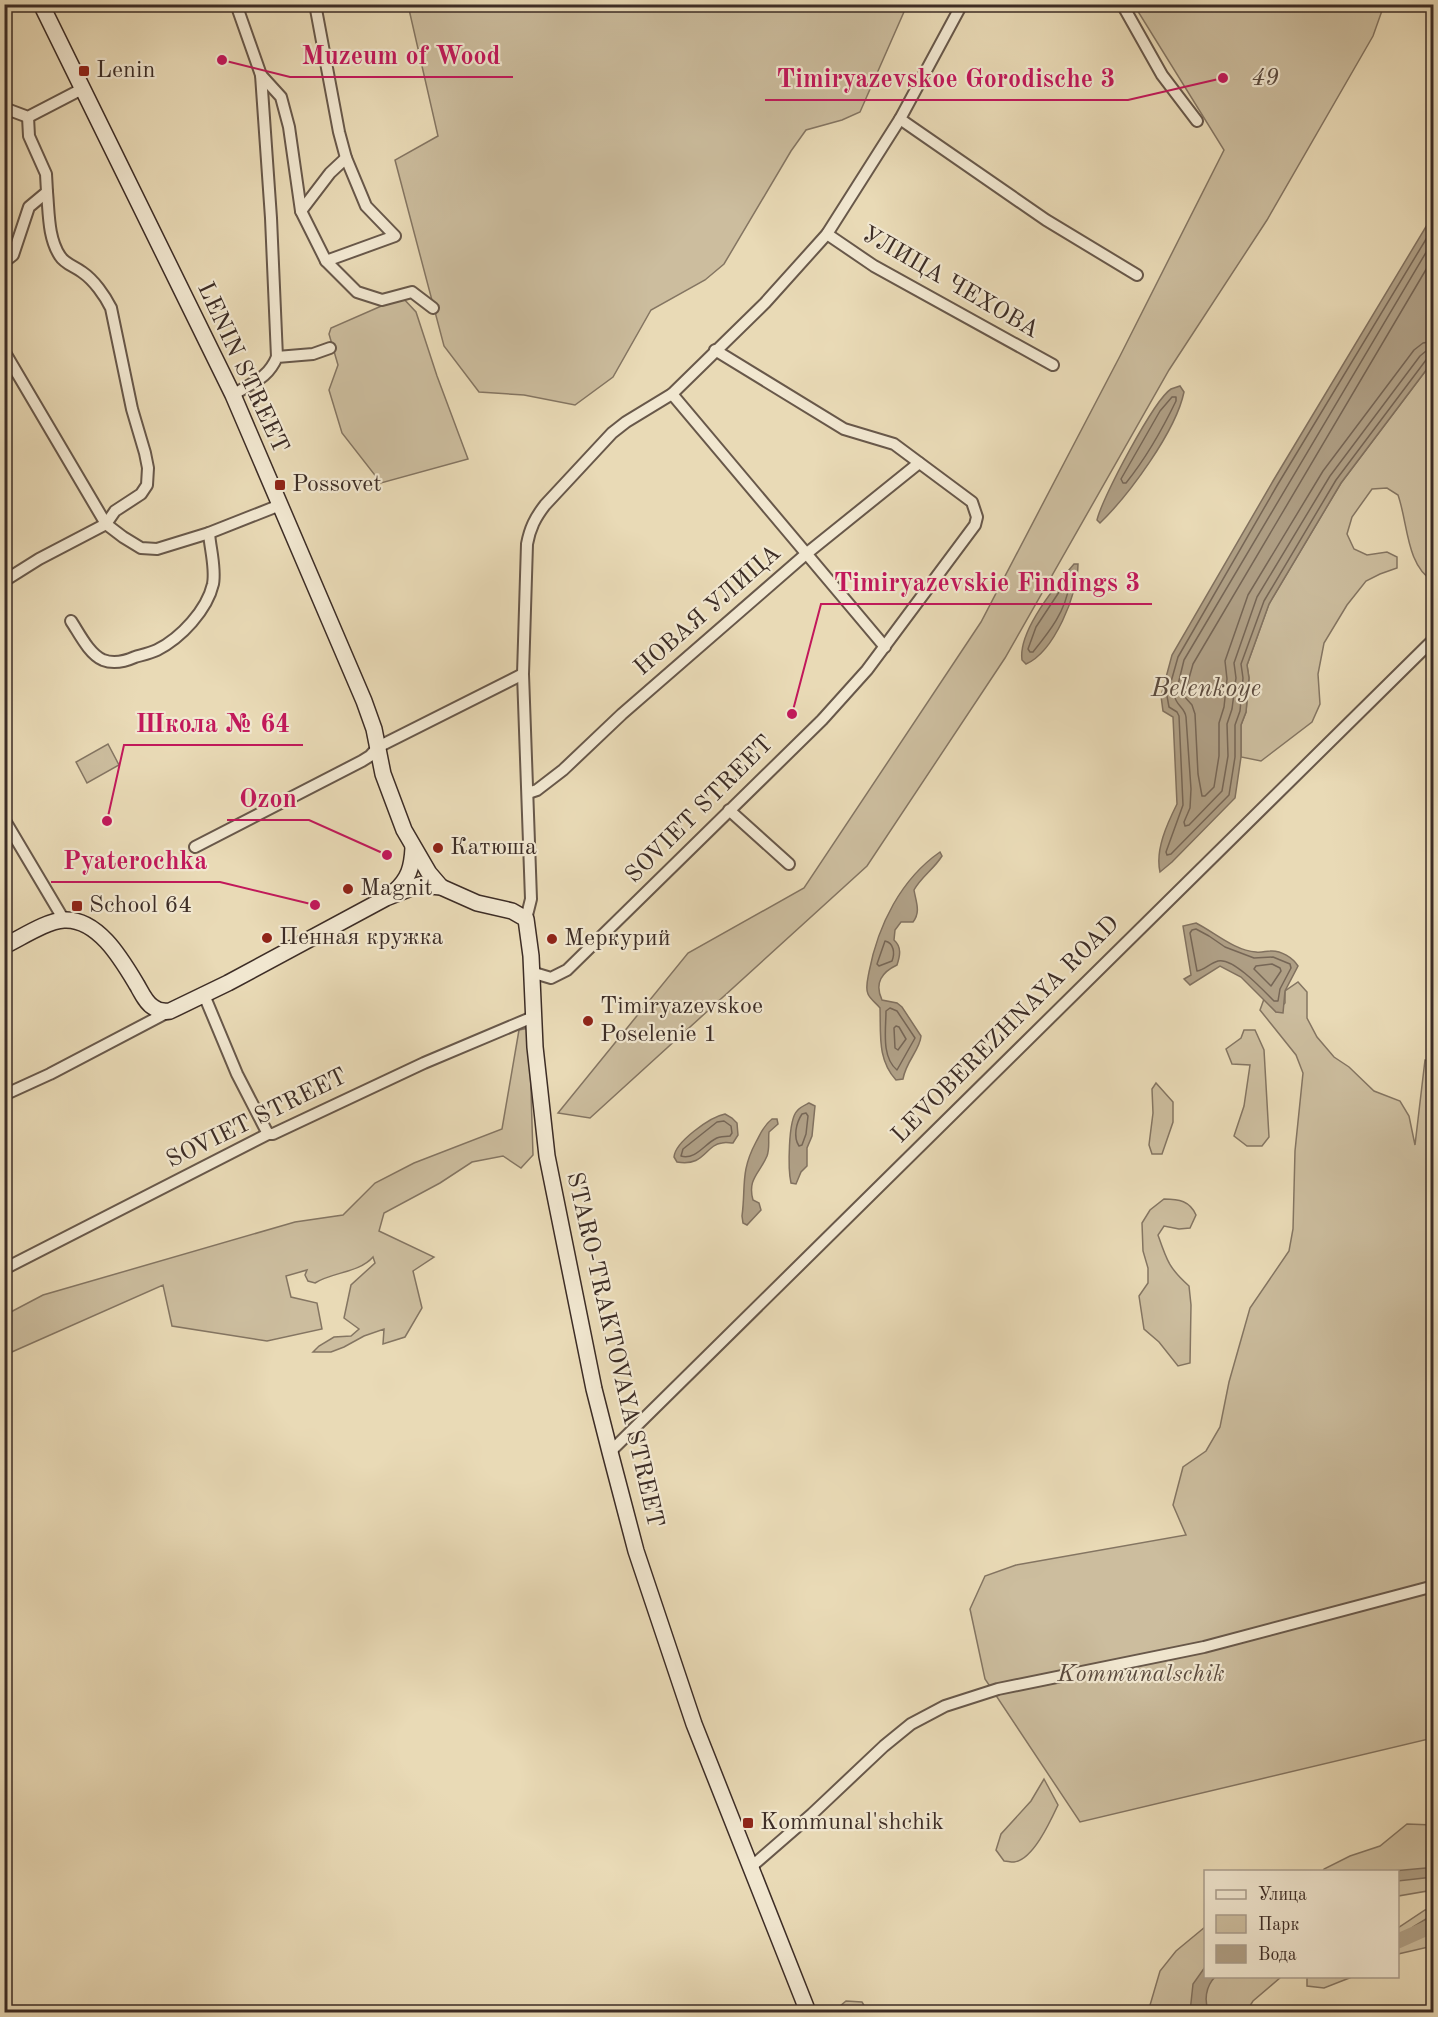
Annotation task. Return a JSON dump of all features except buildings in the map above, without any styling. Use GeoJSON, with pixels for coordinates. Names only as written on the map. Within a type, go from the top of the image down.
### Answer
{"type":"FeatureCollection","features":[{"type":"Feature","properties":{"kind":"street","name":"LENIN STREET"},"geometry":{"type":"LineString","coordinates":[[41,4],[233,395],[364,701],[378,747],[383,774],[404,830],[429,873],[441,887]]}},
{"type":"Feature","properties":{"kind":"street"},"geometry":{"type":"LineString","coordinates":[[233,395],[265,376],[272,369],[278,357],[261,75],[236,4]]}},
{"type":"Feature","properties":{"kind":"street"},"geometry":{"type":"LineString","coordinates":[[315,4],[346,158],[366,206],[395,236],[326,261]]}},
{"type":"Feature","properties":{"kind":"street"},"geometry":{"type":"LineString","coordinates":[[4,1095],[204,995],[386,898],[419,885],[441,887],[477,903],[512,911],[526,919],[531,899],[523,674],[529,530],[535,518],[612,433],[672,394],[765,303],[827,234],[900,119],[962,4]]}},
{"type":"Feature","properties":{"kind":"street"},"geometry":{"type":"LineString","coordinates":[[1122,4],[1162,75],[1197,121]]}},
{"type":"Feature","properties":{"kind":"street"},"geometry":{"type":"LineString","coordinates":[[261,75],[281,97],[289,127],[301,211],[326,261],[357,292],[382,300],[412,292],[433,308]]}},
{"type":"Feature","properties":{"kind":"street"},"geometry":{"type":"LineString","coordinates":[[4,108],[28,117],[82,88]]}},
{"type":"Feature","properties":{"kind":"street"},"geometry":{"type":"LineString","coordinates":[[4,581],[106,524],[115,511],[141,494],[147,485],[148,468],[132,409],[111,308],[87,276],[65,262],[52,241],[46,174],[29,136],[28,117]]}},
{"type":"Feature","properties":{"kind":"street"},"geometry":{"type":"LineString","coordinates":[[900,119],[1046,220],[1137,275]]}},
{"type":"Feature","properties":{"kind":"street"},"geometry":{"type":"LineString","coordinates":[[301,211],[330,173],[346,158]]}},
{"type":"Feature","properties":{"kind":"street"},"geometry":{"type":"LineString","coordinates":[[4,262],[13,255],[29,207],[47,192]]}},
{"type":"Feature","properties":{"kind":"street","name":"УЛИЦА ЧЕХОВА"},"geometry":{"type":"LineString","coordinates":[[827,234],[874,266],[1053,365]]}},
{"type":"Feature","properties":{"kind":"street"},"geometry":{"type":"LineString","coordinates":[[278,357],[313,354],[330,348]]}},
{"type":"Feature","properties":{"kind":"street"},"geometry":{"type":"LineString","coordinates":[[715,350],[831,422],[859,435],[894,444],[919,463]]}},
{"type":"Feature","properties":{"kind":"street"},"geometry":{"type":"LineString","coordinates":[[4,351],[106,524],[141,548],[157,549],[209,533],[280,505]]}},
{"type":"Feature","properties":{"kind":"street"},"geometry":{"type":"LineString","coordinates":[[672,394],[885,647]]}},
{"type":"Feature","properties":{"kind":"street","name":"SOVIET STREET"},"geometry":{"type":"LineString","coordinates":[[531,972],[551,978],[567,970],[822,720],[885,647],[972,532],[977,517],[972,502],[919,463]]}},
{"type":"Feature","properties":{"kind":"street","name":"НОВАЯ УЛИЦА"},"geometry":{"type":"LineString","coordinates":[[528,793],[537,790],[562,770],[622,714],[806,554],[919,463]]}},
{"type":"Feature","properties":{"kind":"street"},"geometry":{"type":"LineString","coordinates":[[71,621],[96,655],[104,660],[127,660],[157,650],[179,635],[209,596],[213,581],[209,533]]}},
{"type":"Feature","properties":{"kind":"street","name":"LEVOBEREZHNAYA ROAD"},"geometry":{"type":"LineString","coordinates":[[610,1452],[1434,639]]}},
{"type":"Feature","properties":{"kind":"street"},"geometry":{"type":"LineString","coordinates":[[195,847],[362,761],[378,747],[523,674]]}},
{"type":"Feature","properties":{"kind":"street"},"geometry":{"type":"LineString","coordinates":[[729,810],[789,864]]}},
{"type":"Feature","properties":{"kind":"street"},"geometry":{"type":"LineString","coordinates":[[4,819],[64,920]]}},
{"type":"Feature","properties":{"kind":"street"},"geometry":{"type":"LineString","coordinates":[[386,898],[407,879],[412,867],[413,848]]}},
{"type":"Feature","properties":{"kind":"street","name":"STARO-TRAKTOVAYA STREET"},"geometry":{"type":"LineString","coordinates":[[526,919],[529,927],[533,1017],[543,1124],[553,1188],[594,1389],[610,1452],[636,1551],[694,1724],[808,2013]]}},
{"type":"Feature","properties":{"kind":"street"},"geometry":{"type":"LineString","coordinates":[[4,946],[52,923],[64,920],[76,921],[106,939],[150,1006],[162,1012],[170,1011]]}},
{"type":"Feature","properties":{"kind":"street"},"geometry":{"type":"LineString","coordinates":[[204,995],[237,1074],[268,1134]]}},
{"type":"Feature","properties":{"kind":"street","name":"SOVIET STREET"},"geometry":{"type":"LineString","coordinates":[[4,1269],[268,1134],[273,1134],[424,1063],[533,1017]]}},
{"type":"Feature","properties":{"kind":"street"},"geometry":{"type":"LineString","coordinates":[[752,1867],[884,1746],[911,1724],[945,1706],[998,1689],[1203,1647],[1434,1586]]}},
{"type":"Feature","properties":{"kind":"green space"},"geometry":{"type":"Polygon","coordinates":[[[408,5],[907,5],[860,112],[842,120],[806,130],[791,151],[724,264],[705,280],[651,310],[613,377],[575,405],[524,395],[479,392],[444,346],[395,160],[438,136],[408,5]]]}},
{"type":"Feature","properties":{"kind":"green space","name":"49"},"geometry":{"type":"Polygon","coordinates":[[[1134,5],[1384,5],[1373,36],[1267,220],[1169,370],[1005,658],[867,866],[590,1118],[558,1113],[688,953],[804,888],[981,622],[1120,356],[1224,150],[1134,5]]]}},
{"type":"Feature","properties":{"kind":"green space"},"geometry":{"type":"Polygon","coordinates":[[[402,297],[416,312],[468,459],[381,483],[342,433],[329,390],[338,365],[329,334],[331,328],[402,297]]]}},
{"type":"Feature","properties":{"kind":"green space"},"geometry":{"type":"Polygon","coordinates":[[[1433,361],[1433,581],[1424,574],[1413,554],[1398,495],[1387,488],[1372,489],[1352,517],[1347,534],[1354,549],[1367,555],[1387,552],[1397,557],[1397,568],[1366,581],[1347,605],[1324,643],[1318,674],[1320,704],[1312,722],[1261,761],[1241,757],[1241,725],[1246,712],[1249,678],[1247,665],[1269,604],[1341,483],[1433,361]]]}},
{"type":"Feature","properties":{"kind":"green space"},"geometry":{"type":"Polygon","coordinates":[[[108,744],[119,765],[87,783],[76,762],[108,744]]]}},
{"type":"Feature","properties":{"kind":"green space","name":"Kommunalschik"},"geometry":{"type":"Polygon","coordinates":[[[1298,982],[1307,992],[1307,1018],[1317,1037],[1334,1057],[1349,1067],[1374,1091],[1400,1101],[1409,1116],[1415,1145],[1425,1060],[1433,1061],[1433,1738],[1080,1822],[985,1679],[970,1609],[985,1576],[1016,1565],[1186,1535],[1173,1505],[1183,1467],[1206,1451],[1220,1427],[1229,1382],[1250,1308],[1289,1251],[1293,1229],[1295,1151],[1303,1073],[1296,1055],[1260,1010],[1264,999],[1276,1012],[1285,1003],[1285,991],[1298,982]]]}},
{"type":"Feature","properties":{"kind":"green space"},"geometry":{"type":"Polygon","coordinates":[[[529,1028],[533,1155],[521,1168],[503,1156],[472,1162],[440,1183],[384,1213],[379,1231],[434,1257],[413,1271],[422,1308],[405,1337],[383,1344],[384,1329],[331,1352],[313,1352],[334,1337],[351,1336],[359,1329],[344,1318],[351,1285],[375,1263],[373,1257],[360,1266],[315,1283],[308,1281],[305,1275],[307,1270],[286,1276],[291,1297],[317,1303],[322,1329],[267,1341],[172,1326],[163,1285],[5,1355],[5,1315],[43,1295],[295,1222],[343,1215],[375,1183],[414,1163],[502,1129],[519,1030],[529,1028]]]}},
{"type":"Feature","properties":{"kind":"green space"},"geometry":{"type":"Polygon","coordinates":[[[1244,1030],[1255,1030],[1264,1050],[1269,1137],[1262,1146],[1247,1146],[1234,1136],[1244,1106],[1250,1065],[1232,1064],[1226,1049],[1241,1038],[1244,1030]]]}},
{"type":"Feature","properties":{"kind":"green space"},"geometry":{"type":"Polygon","coordinates":[[[1156,1083],[1173,1102],[1173,1122],[1162,1154],[1152,1154],[1149,1145],[1153,1113],[1152,1089],[1156,1083]]]}},
{"type":"Feature","properties":{"kind":"green space"},"geometry":{"type":"Polygon","coordinates":[[[1164,1199],[1183,1202],[1194,1210],[1196,1215],[1190,1228],[1179,1229],[1164,1226],[1158,1235],[1169,1264],[1189,1286],[1190,1363],[1178,1366],[1159,1342],[1144,1329],[1139,1296],[1148,1283],[1142,1223],[1150,1210],[1164,1199]]]}},
{"type":"Feature","properties":{"kind":"green space"},"geometry":{"type":"Polygon","coordinates":[[[1044,1779],[1058,1805],[1051,1820],[1028,1854],[1021,1860],[1004,1861],[996,1850],[1001,1834],[1031,1801],[1044,1779]]]}},
{"type":"Feature","properties":{"kind":"green space"},"geometry":{"type":"Polygon","coordinates":[[[1407,1824],[1433,1825],[1433,1890],[1399,1896],[1399,1870],[1323,1870],[1350,1856],[1380,1846],[1407,1824]]]}},
{"type":"Feature","properties":{"kind":"green space"},"geometry":{"type":"Polygon","coordinates":[[[1433,1908],[1433,1946],[1399,1954],[1399,1927],[1425,1910],[1433,1908]]]}},
{"type":"Feature","properties":{"kind":"green space"},"geometry":{"type":"Polygon","coordinates":[[[1204,1928],[1204,1978],[1280,1978],[1253,2001],[1246,2012],[1148,2012],[1160,1971],[1176,1951],[1204,1928]]]}},
{"type":"Feature","properties":{"kind":"green space"},"geometry":{"type":"Polygon","coordinates":[[[1307,1978],[1349,1978],[1324,1988],[1307,1986],[1307,1978]]]}},
{"type":"Feature","properties":{"kind":"green space"},"geometry":{"type":"Polygon","coordinates":[[[846,2001],[862,2002],[868,2012],[833,2012],[846,2001]]]}},
{"type":"Feature","properties":{"kind":"water","name":"Belenkoye"},"geometry":{"type":"Polygon","coordinates":[[[1433,215],[1433,361],[1341,483],[1269,604],[1247,665],[1249,678],[1246,712],[1241,725],[1241,757],[1235,798],[1160,872],[1161,846],[1177,804],[1173,717],[1163,711],[1161,696],[1172,655],[1273,481],[1433,215]]]}},
{"type":"Feature","properties":{"kind":"water"},"geometry":{"type":"Polygon","coordinates":[[[1180,386],[1184,392],[1179,408],[1162,443],[1137,480],[1100,523],[1097,520],[1108,492],[1141,429],[1163,397],[1171,389],[1180,386]]]}},
{"type":"Feature","properties":{"kind":"water"},"geometry":{"type":"Polygon","coordinates":[[[1074,564],[1078,564],[1074,591],[1062,621],[1046,648],[1026,664],[1022,660],[1022,649],[1032,623],[1049,596],[1074,564]]]}},
{"type":"Feature","properties":{"kind":"water"},"geometry":{"type":"Polygon","coordinates":[[[940,852],[942,856],[914,890],[917,914],[913,922],[901,922],[895,930],[894,940],[900,952],[897,965],[887,971],[879,983],[882,1000],[897,1003],[902,1007],[921,1036],[903,1079],[896,1080],[883,1055],[880,1037],[880,1008],[867,992],[868,977],[878,937],[893,904],[914,876],[940,852]]]}},
{"type":"Feature","properties":{"kind":"water"},"geometry":{"type":"Polygon","coordinates":[[[1196,923],[1240,948],[1248,951],[1278,952],[1293,960],[1298,966],[1285,991],[1283,1013],[1276,1012],[1241,977],[1220,966],[1190,985],[1184,979],[1191,975],[1183,926],[1196,923]]]}},
{"type":"Feature","properties":{"kind":"water"},"geometry":{"type":"Polygon","coordinates":[[[809,1103],[815,1106],[812,1136],[807,1148],[807,1166],[801,1172],[796,1184],[791,1183],[790,1177],[792,1124],[797,1111],[809,1103]]]}},
{"type":"Feature","properties":{"kind":"water"},"geometry":{"type":"Polygon","coordinates":[[[725,1114],[737,1123],[738,1135],[733,1143],[716,1145],[699,1159],[686,1163],[677,1162],[674,1157],[680,1144],[703,1125],[725,1114]]]}},
{"type":"Feature","properties":{"kind":"water"},"geometry":{"type":"Polygon","coordinates":[[[772,1119],[777,1119],[778,1124],[769,1132],[767,1156],[755,1176],[752,1187],[753,1200],[759,1203],[761,1210],[747,1225],[743,1223],[742,1216],[744,1179],[748,1162],[762,1130],[772,1119]]]}},
{"type":"Feature","properties":{"kind":"water"},"geometry":{"type":"Polygon","coordinates":[[[1433,1868],[1433,1877],[1399,1881],[1399,1870],[1433,1868]]]}},
{"type":"Feature","properties":{"kind":"water"},"geometry":{"type":"Polygon","coordinates":[[[1433,1916],[1433,1931],[1415,1936],[1413,1927],[1433,1916]]]}},
{"type":"Feature","properties":{"kind":"water"},"geometry":{"type":"Polygon","coordinates":[[[1204,1968],[1204,1978],[1214,1978],[1206,1994],[1210,2012],[1190,2012],[1193,1984],[1204,1968]]]}},
{"type":"Feature","properties":{"kind":"waterway"},"geometry":{"type":"LineString","coordinates":[[1399,1941],[1434,1925]]}},
{"type":"Feature","properties":{"kind":"place","name":"Muzeum of Wood"},"geometry":{"type":"Point","coordinates":[222,60]}},
{"type":"Feature","properties":{"kind":"place","name":"Lenin"},"geometry":{"type":"Point","coordinates":[84,71]}},
{"type":"Feature","properties":{"kind":"place","name":"Timiryazevskoe Gorodische 3"},"geometry":{"type":"Point","coordinates":[1223,78]}},
{"type":"Feature","properties":{"kind":"place","name":"Possovet"},"geometry":{"type":"Point","coordinates":[280,485]}},
{"type":"Feature","properties":{"kind":"place","name":"Timiryazevskie Findings 3"},"geometry":{"type":"Point","coordinates":[792,714]}},
{"type":"Feature","properties":{"kind":"place","name":"Школа № 64"},"geometry":{"type":"Point","coordinates":[107,821]}},
{"type":"Feature","properties":{"kind":"place","name":"Катюша"},"geometry":{"type":"Point","coordinates":[438,848]}},
{"type":"Feature","properties":{"kind":"place","name":"Ozon"},"geometry":{"type":"Point","coordinates":[387,855]}},
{"type":"Feature","properties":{"kind":"place","name":"Magnit"},"geometry":{"type":"Point","coordinates":[348,889]}},
{"type":"Feature","properties":{"kind":"place","name":"Pyaterochka"},"geometry":{"type":"Point","coordinates":[315,905]}},
{"type":"Feature","properties":{"kind":"place","name":"School 64"},"geometry":{"type":"Point","coordinates":[77,906]}},
{"type":"Feature","properties":{"kind":"place","name":"Пенная кружка"},"geometry":{"type":"Point","coordinates":[267,938]}},
{"type":"Feature","properties":{"kind":"place","name":"Меркурий"},"geometry":{"type":"Point","coordinates":[552,939]}},
{"type":"Feature","properties":{"kind":"place","name":"Timiryazevskoe Poselenie 1"},"geometry":{"type":"Point","coordinates":[588,1021]}},
{"type":"Feature","properties":{"kind":"place","name":"Kommunal'shchik"},"geometry":{"type":"Point","coordinates":[748,1823]}}]}
